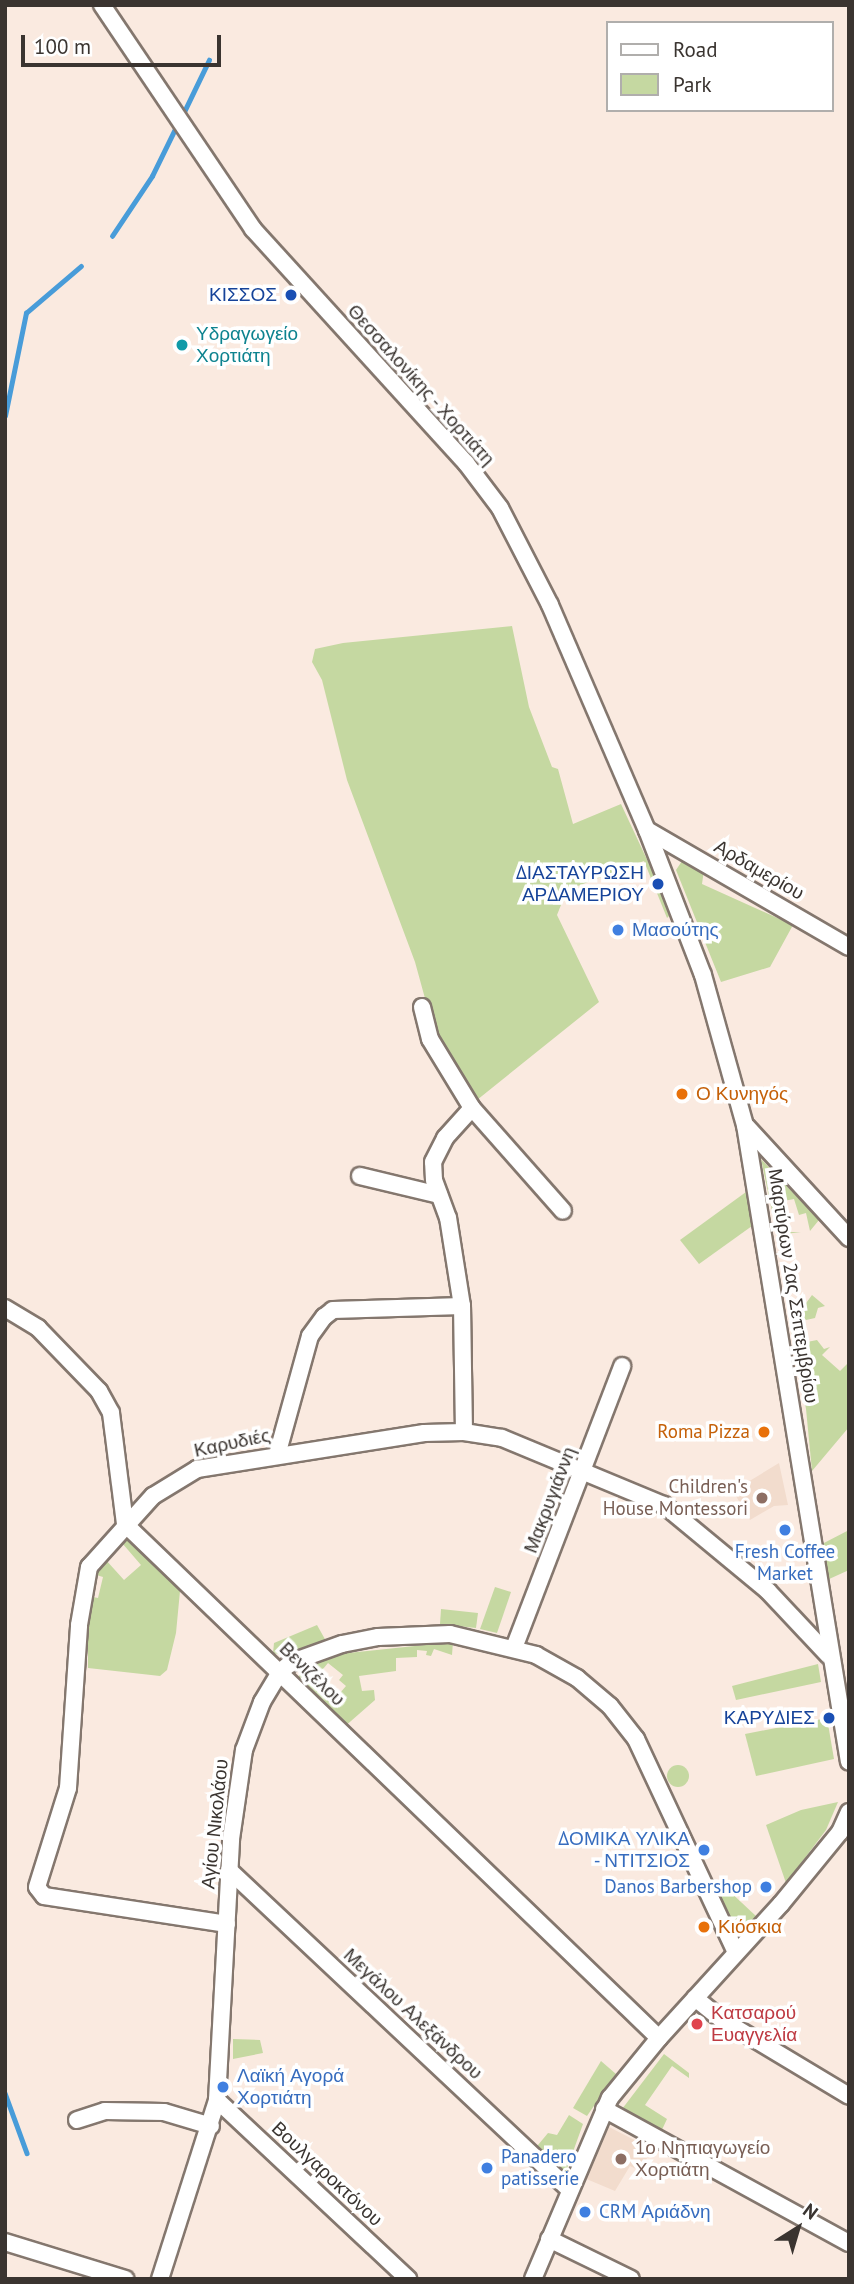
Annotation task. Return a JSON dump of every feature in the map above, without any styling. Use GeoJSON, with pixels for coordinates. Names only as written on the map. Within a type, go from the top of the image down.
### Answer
{"type":"FeatureCollection","features":[{"type":"Feature","properties":{"kind":"street","name":"Θεσσαλονίκης - Χορτιάτη"},"geometry":{"type":"LineString","coordinates":[[102,5],[224,191],[289,272],[448,444],[500,508],[550,605],[647,830]]}},
{"type":"Feature","properties":{"kind":"street","name":"Αρδαμερίου"},"geometry":{"type":"LineString","coordinates":[[647,830],[849,947]]}},
{"type":"Feature","properties":{"kind":"street","name":"Μαρτύρων 2ας Σεπτεμβρίου"},"geometry":{"type":"LineString","coordinates":[[647,830],[703,975],[745,1125],[772,1273],[828,1655],[849,1762]]}},
{"type":"Feature","properties":{"kind":"street"},"geometry":{"type":"LineString","coordinates":[[422,1007],[430,1040],[472,1108],[563,1211]]}},
{"type":"Feature","properties":{"kind":"street"},"geometry":{"type":"LineString","coordinates":[[464,1432],[461,1306],[448,1218],[439,1195],[433,1162],[445,1138],[472,1108]]}},
{"type":"Feature","properties":{"kind":"street"},"geometry":{"type":"LineString","coordinates":[[745,1125],[849,1238]]}},
{"type":"Feature","properties":{"kind":"street"},"geometry":{"type":"LineString","coordinates":[[360,1176],[439,1195]]}},
{"type":"Feature","properties":{"kind":"street"},"geometry":{"type":"LineString","coordinates":[[276,1455],[310,1336],[324,1317],[333,1310],[461,1306]]}},
{"type":"Feature","properties":{"kind":"street"},"geometry":{"type":"LineString","coordinates":[[5,1308],[38,1328],[99,1391],[111,1413],[125,1524]]}},
{"type":"Feature","properties":{"kind":"street","name":"Μακρυγιάννη"},"geometry":{"type":"LineString","coordinates":[[514,1647],[585,1469],[622,1366]]}},
{"type":"Feature","properties":{"kind":"street","name":"Καρυδιές"},"geometry":{"type":"LineString","coordinates":[[227,1924],[44,1895],[37,1887],[68,1788],[79,1625],[89,1567],[153,1496],[197,1469],[276,1455],[464,1432],[502,1438],[585,1469],[664,1504],[768,1591],[828,1655]]}},
{"type":"Feature","properties":{"kind":"street","name":"Βενιζέλου"},"geometry":{"type":"LineString","coordinates":[[125,1524],[659,2038]]}},
{"type":"Feature","properties":{"kind":"street","name":"Αγίου Νικολάου"},"geometry":{"type":"LineString","coordinates":[[160,2279],[211,2126],[217,2100],[229,1870],[244,1750],[262,1702],[280,1672],[308,1654],[342,1643],[414,1633],[479,1638],[514,1647],[577,1678],[628,1727],[736,1952]]}},
{"type":"Feature","properties":{"kind":"street"},"geometry":{"type":"LineString","coordinates":[[533,2279],[604,2109],[659,2038],[832,1843],[849,1812]]}},
{"type":"Feature","properties":{"kind":"street","name":"Μεγάλου Αλεξάνδρου"},"geometry":{"type":"LineString","coordinates":[[229,1870],[569,2189]]}},
{"type":"Feature","properties":{"kind":"street"},"geometry":{"type":"LineString","coordinates":[[695,1998],[721,2018],[849,2096]]}},
{"type":"Feature","properties":{"kind":"street","name":"Βουλγαροκτόνου"},"geometry":{"type":"LineString","coordinates":[[217,2100],[408,2279]]}},
{"type":"Feature","properties":{"kind":"street"},"geometry":{"type":"LineString","coordinates":[[604,2109],[849,2243]]}},
{"type":"Feature","properties":{"kind":"street"},"geometry":{"type":"LineString","coordinates":[[77,2120],[105,2111],[164,2112],[211,2126]]}},
{"type":"Feature","properties":{"kind":"street"},"geometry":{"type":"LineString","coordinates":[[549,2239],[631,2279]]}},
{"type":"Feature","properties":{"kind":"street"},"geometry":{"type":"LineString","coordinates":[[5,2242],[125,2279]]}},
{"type":"Feature","properties":{"kind":"shaded area","name":"Children's House Montessori"},"geometry":{"type":"Polygon","coordinates":[[[779,1463],[788,1505],[774,1506],[750,1520],[733,1491],[779,1463]]]}},
{"type":"Feature","properties":{"kind":"shaded area","name":"1ο Νηπιαγωγείο Χορτιάτη"},"geometry":{"type":"Polygon","coordinates":[[[609,2127],[652,2149],[640,2171],[630,2166],[615,2191],[584,2178],[609,2127]]]}},
{"type":"Feature","properties":{"kind":"green space"},"geometry":{"type":"Polygon","coordinates":[[[512,626],[529,707],[552,767],[558,769],[573,824],[621,804],[672,913],[667,918],[644,861],[567,890],[557,915],[599,1002],[477,1100],[437,1042],[415,962],[347,780],[322,680],[312,662],[315,649],[343,643],[512,626]]]}},
{"type":"Feature","properties":{"kind":"green space"},"geometry":{"type":"Polygon","coordinates":[[[682,861],[704,870],[702,884],[793,925],[770,967],[721,982],[676,870],[682,861]]]}},
{"type":"Feature","properties":{"kind":"green space"},"geometry":{"type":"Polygon","coordinates":[[[761,1159],[819,1220],[810,1231],[806,1213],[799,1215],[794,1199],[773,1203],[781,1232],[801,1232],[777,1235],[761,1159]]]}},
{"type":"Feature","properties":{"kind":"green space"},"geometry":{"type":"Polygon","coordinates":[[[746,1192],[752,1226],[699,1264],[680,1240],[746,1192]]]}},
{"type":"Feature","properties":{"kind":"green space"},"geometry":{"type":"Polygon","coordinates":[[[812,1295],[825,1306],[818,1308],[815,1318],[806,1320],[802,1315],[801,1335],[807,1342],[817,1340],[824,1349],[830,1347],[822,1355],[840,1371],[849,1362],[849,1427],[812,1471],[806,1409],[790,1325],[812,1295]]]}},
{"type":"Feature","properties":{"kind":"green space"},"geometry":{"type":"Polygon","coordinates":[[[849,1530],[849,1570],[827,1580],[822,1544],[849,1530]]]}},
{"type":"Feature","properties":{"kind":"green space"},"geometry":{"type":"Polygon","coordinates":[[[128,1540],[180,1591],[176,1633],[167,1670],[160,1676],[88,1668],[88,1596],[98,1598],[103,1577],[93,1574],[105,1559],[124,1580],[141,1565],[122,1543],[128,1540]]]}},
{"type":"Feature","properties":{"kind":"green space"},"geometry":{"type":"Polygon","coordinates":[[[495,1587],[511,1592],[497,1633],[480,1629],[495,1587]]]}},
{"type":"Feature","properties":{"kind":"green space"},"geometry":{"type":"Polygon","coordinates":[[[441,1609],[478,1613],[476,1628],[440,1624],[441,1609]]]}},
{"type":"Feature","properties":{"kind":"green space"},"geometry":{"type":"Polygon","coordinates":[[[317,1625],[326,1641],[289,1657],[273,1653],[274,1643],[317,1625]]]}},
{"type":"Feature","properties":{"kind":"green space"},"geometry":{"type":"Polygon","coordinates":[[[453,1642],[452,1655],[434,1649],[431,1656],[426,1655],[427,1651],[417,1650],[417,1657],[396,1658],[396,1671],[359,1676],[362,1691],[374,1690],[375,1700],[343,1728],[297,1685],[297,1678],[304,1670],[310,1672],[317,1661],[329,1655],[453,1642]],[[328,1663],[318,1675],[340,1693],[346,1686],[339,1680],[343,1675],[328,1663]]]}},
{"type":"Feature","properties":{"kind":"green space"},"geometry":{"type":"Polygon","coordinates":[[[818,1664],[821,1682],[736,1700],[732,1686],[818,1664]]]}},
{"type":"Feature","properties":{"kind":"green space"},"geometry":{"type":"Polygon","coordinates":[[[827,1718],[834,1759],[756,1776],[745,1734],[827,1718]]]}},
{"type":"Feature","properties":{"kind":"green space"},"geometry":{"type":"Polygon","coordinates":[[[678,1765],[686,1768],[689,1776],[686,1784],[678,1787],[670,1784],[667,1776],[670,1768],[678,1765]]]}},
{"type":"Feature","properties":{"kind":"green space"},"geometry":{"type":"Polygon","coordinates":[[[838,1802],[826,1830],[786,1883],[766,1825],[801,1810],[838,1802]]]}},
{"type":"Feature","properties":{"kind":"green space"},"geometry":{"type":"Polygon","coordinates":[[[726,1888],[757,1917],[741,1936],[719,1897],[726,1888]]]}},
{"type":"Feature","properties":{"kind":"green space"},"geometry":{"type":"Polygon","coordinates":[[[233,2039],[260,2040],[263,2053],[233,2059],[233,2039]]]}},
{"type":"Feature","properties":{"kind":"green space"},"geometry":{"type":"Polygon","coordinates":[[[664,2054],[689,2073],[689,2078],[672,2066],[645,2105],[667,2119],[660,2134],[619,2113],[664,2054]]]}},
{"type":"Feature","properties":{"kind":"green space"},"geometry":{"type":"Polygon","coordinates":[[[601,2061],[616,2074],[587,2116],[573,2108],[601,2061]]]}},
{"type":"Feature","properties":{"kind":"green space"},"geometry":{"type":"Polygon","coordinates":[[[569,2115],[583,2124],[565,2174],[533,2151],[548,2133],[557,2135],[569,2115]]]}},
{"type":"Feature","properties":{"kind":"waterway"},"geometry":{"type":"LineString","coordinates":[[182,116],[209,60]]}},
{"type":"Feature","properties":{"kind":"waterway"},"geometry":{"type":"LineString","coordinates":[[112,236],[152,176],[178,123]]}},
{"type":"Feature","properties":{"kind":"waterway"},"geometry":{"type":"LineString","coordinates":[[5,416],[26,313],[81,266]]}},
{"type":"Feature","properties":{"kind":"waterway"},"geometry":{"type":"LineString","coordinates":[[5,2093],[27,2153]]}},
{"type":"Feature","properties":{"kind":"place","name":"ΚΙΣΣΟΣ"},"geometry":{"type":"Point","coordinates":[291,295]}},
{"type":"Feature","properties":{"kind":"place","name":"Υδραγωγείο Χορτιάτη"},"geometry":{"type":"Point","coordinates":[182,345]}},
{"type":"Feature","properties":{"kind":"place","name":"ΔΙΑΣΤΑΥΡΩΣΗ ΑΡΔΑΜΕΡΙΟΥ"},"geometry":{"type":"Point","coordinates":[658,884]}},
{"type":"Feature","properties":{"kind":"place","name":"Μασούτης"},"geometry":{"type":"Point","coordinates":[618,930]}},
{"type":"Feature","properties":{"kind":"place","name":"Ο Κυνηγός"},"geometry":{"type":"Point","coordinates":[682,1094]}},
{"type":"Feature","properties":{"kind":"place","name":"Roma Pizza"},"geometry":{"type":"Point","coordinates":[764,1432]}},
{"type":"Feature","properties":{"kind":"place","name":"Children's House Montessori"},"geometry":{"type":"Point","coordinates":[762,1498]}},
{"type":"Feature","properties":{"kind":"place","name":"Fresh Coffee Market"},"geometry":{"type":"Point","coordinates":[785,1530]}},
{"type":"Feature","properties":{"kind":"place","name":"ΚΑΡΥΔΙΕΣ"},"geometry":{"type":"Point","coordinates":[829,1718]}},
{"type":"Feature","properties":{"kind":"place","name":"ΔΟΜΙΚΑ ΥΛΙΚΑ - ΝΤΙΤΣΙΟΣ"},"geometry":{"type":"Point","coordinates":[704,1850]}},
{"type":"Feature","properties":{"kind":"place","name":"Danos Barbershop"},"geometry":{"type":"Point","coordinates":[766,1887]}},
{"type":"Feature","properties":{"kind":"place","name":"Κιόσκια"},"geometry":{"type":"Point","coordinates":[704,1927]}},
{"type":"Feature","properties":{"kind":"place","name":"Κατσαρού Ευαγγελία"},"geometry":{"type":"Point","coordinates":[697,2024]}},
{"type":"Feature","properties":{"kind":"place","name":"Λαϊκή Αγορά Χορτιάτη"},"geometry":{"type":"Point","coordinates":[223,2087]}},
{"type":"Feature","properties":{"kind":"place","name":"1ο Νηπιαγωγείο Χορτιάτη"},"geometry":{"type":"Point","coordinates":[621,2159]}},
{"type":"Feature","properties":{"kind":"place","name":"Panadero patisserie"},"geometry":{"type":"Point","coordinates":[487,2168]}},
{"type":"Feature","properties":{"kind":"place","name":"CRM Αριάδνη"},"geometry":{"type":"Point","coordinates":[585,2212]}}]}
